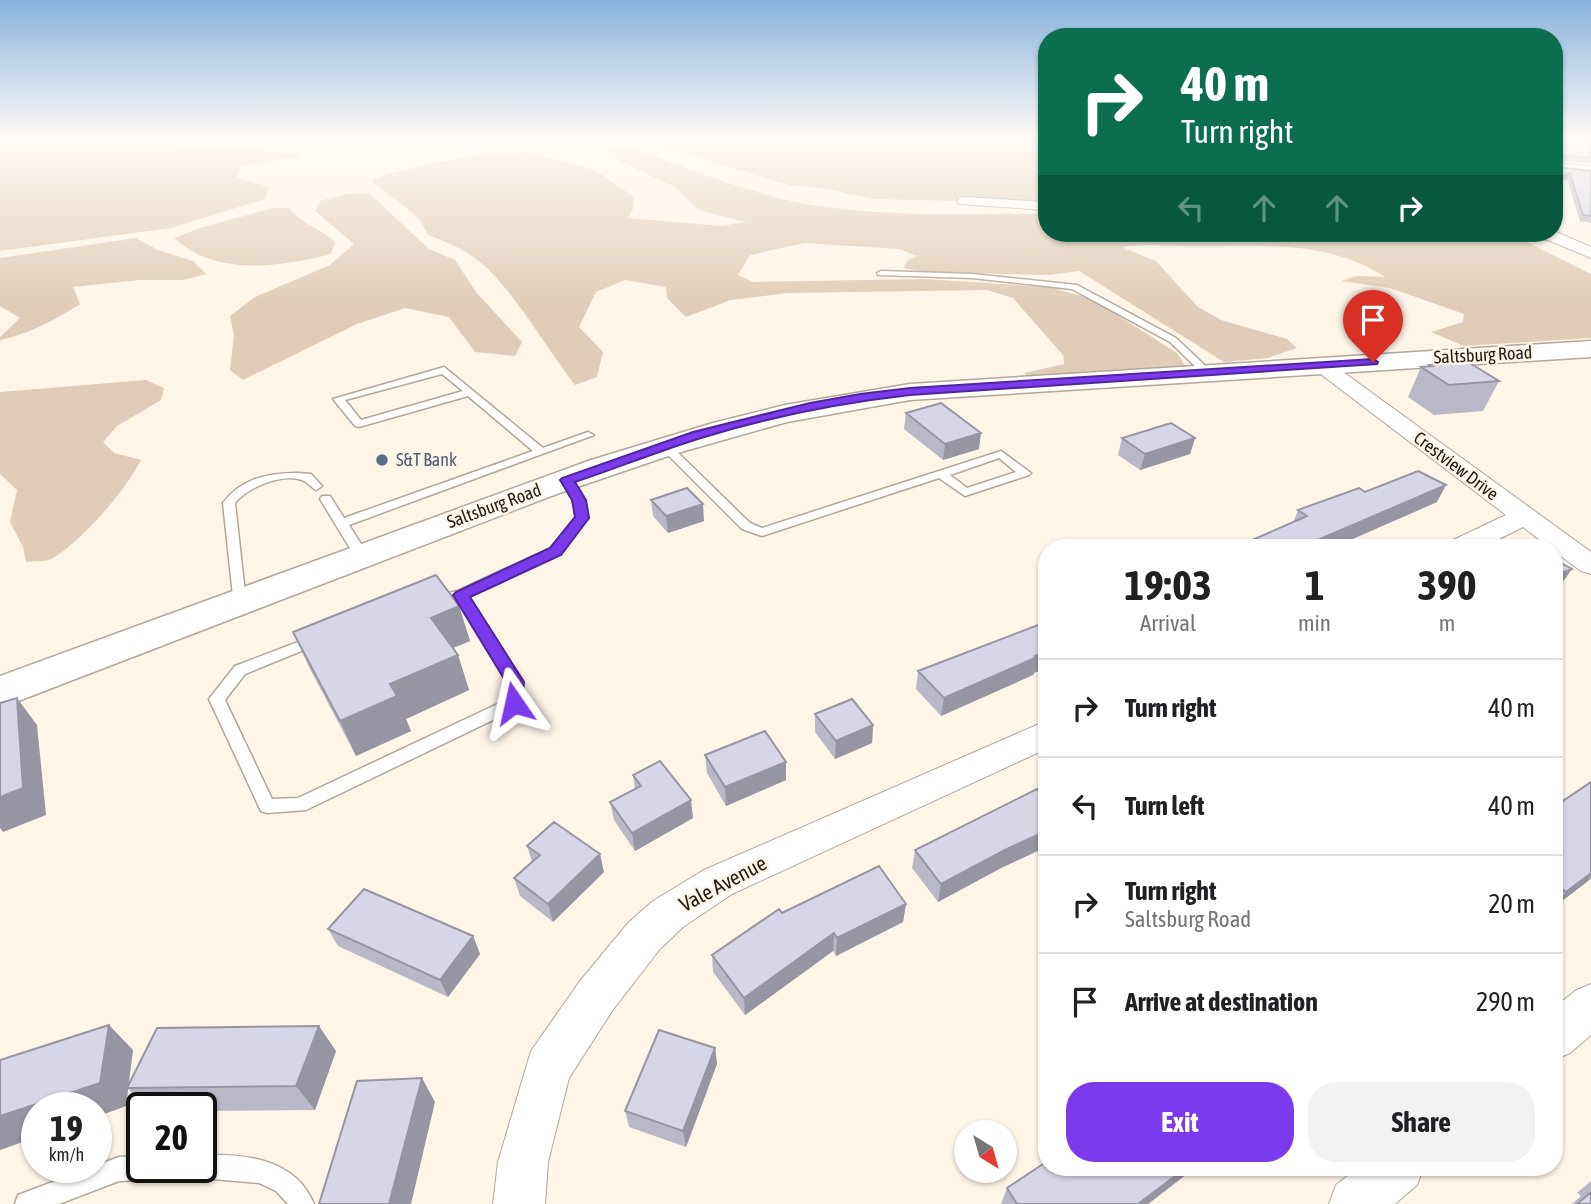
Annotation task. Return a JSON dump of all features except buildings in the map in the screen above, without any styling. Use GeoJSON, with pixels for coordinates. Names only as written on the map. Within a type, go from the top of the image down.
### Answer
{"type":"FeatureCollection","features":[{"type":"Feature","properties":{"kind":"main road","name":"Saltsburg Road"},"geometry":{"type":"LineString","coordinates":[[0,693],[361,555],[567,480],[665,446],[756,419],[860,397],[910,392],[1591,349]]}},
{"type":"Feature","properties":{"kind":"street"},"geometry":{"type":"LineString","coordinates":[[964,201],[1038,206]]}},
{"type":"Feature","properties":{"kind":"street"},"geometry":{"type":"LineString","coordinates":[[1563,241],[1591,253]]}},
{"type":"Feature","properties":{"kind":"street","name":"Crestview Drive"},"geometry":{"type":"LineString","coordinates":[[1321,365],[1555,539]]}},
{"type":"Feature","properties":{"kind":"street"},"geometry":{"type":"LineString","coordinates":[[1477,539],[1524,516]]}},
{"type":"Feature","properties":{"kind":"street","name":"Crestview Drive"},"geometry":{"type":"LineString","coordinates":[[1563,545],[1591,565]]}},
{"type":"Feature","properties":{"kind":"street","name":"Vale Avenue"},"geometry":{"type":"LineString","coordinates":[[519,1204],[523,1162],[548,1068],[596,996],[643,936],[668,914],[718,882],[1038,738]]}},
{"type":"Feature","properties":{"kind":"street"},"geometry":{"type":"LineString","coordinates":[[1563,1029],[1591,1006]]}},
{"type":"Feature","properties":{"kind":"street"},"geometry":{"type":"LineString","coordinates":[[1354,1204],[1388,1176]]}},
{"type":"Feature","properties":{"kind":"lane"},"geometry":{"type":"LineString","coordinates":[[881,273],[972,276],[1074,287],[1173,340],[1208,373]]}},
{"type":"Feature","properties":{"kind":"lane"},"geometry":{"type":"LineString","coordinates":[[470,392],[359,424],[338,399],[444,370],[541,452]]}},
{"type":"Feature","properties":{"kind":"lane"},"geometry":{"type":"LineString","coordinates":[[341,524],[588,435]]}},
{"type":"Feature","properties":{"kind":"lane"},"geometry":{"type":"LineString","coordinates":[[665,446],[746,526],[762,532],[940,473],[1001,454],[1025,473],[965,492],[940,473]]}},
{"type":"Feature","properties":{"kind":"lane"},"geometry":{"type":"LineString","coordinates":[[239,602],[229,503],[234,495],[242,489],[272,478],[307,477],[316,486]]}},
{"type":"Feature","properties":{"kind":"lane"},"geometry":{"type":"LineString","coordinates":[[415,604],[461,595],[556,551],[582,518],[579,500],[567,480]]}},
{"type":"Feature","properties":{"kind":"lane"},"geometry":{"type":"LineString","coordinates":[[326,499],[361,555]]}},
{"type":"Feature","properties":{"kind":"lane"},"geometry":{"type":"LineString","coordinates":[[328,635],[240,670],[217,699],[267,806],[300,804],[514,703],[515,682],[461,595]]}},
{"type":"Feature","properties":{"kind":"lane"},"geometry":{"type":"LineString","coordinates":[[217,1167],[243,1166],[273,1176],[294,1188],[302,1204]]}},
{"type":"Feature","properties":{"kind":"lane"},"geometry":{"type":"LineString","coordinates":[[27,1204],[119,1169],[126,1169]]}},
{"type":"Feature","properties":{"kind":"shaded area"},"geometry":{"type":"Polygon","coordinates":[[[0,194],[267,194],[265,199],[171,228],[0,251],[0,194]]]}},
{"type":"Feature","properties":{"kind":"shaded area"},"geometry":{"type":"Polygon","coordinates":[[[344,194],[370,194],[429,249],[455,260],[476,292],[522,342],[515,356],[475,352],[449,317],[405,308],[357,324],[243,380],[230,370],[234,335],[230,316],[255,297],[330,265],[354,244],[315,211],[320,201],[344,194]]]}},
{"type":"Feature","properties":{"kind":"shaded area"},"geometry":{"type":"Polygon","coordinates":[[[388,194],[630,194],[634,197],[633,209],[628,218],[722,226],[745,222],[698,210],[682,194],[765,194],[831,208],[892,213],[1038,214],[1038,242],[1527,242],[1591,274],[1591,338],[1464,346],[1431,332],[1463,322],[1464,314],[1390,288],[1341,281],[1357,276],[1385,277],[1363,265],[1317,251],[1269,246],[1121,247],[1156,261],[1198,307],[1221,320],[1287,339],[1297,348],[1268,358],[1224,362],[1079,271],[1050,275],[925,272],[903,268],[908,260],[917,256],[899,249],[804,243],[750,255],[738,275],[753,282],[924,279],[1049,287],[1092,299],[1177,353],[1185,366],[1028,377],[1024,373],[1064,364],[1063,355],[1013,298],[987,290],[787,293],[731,300],[686,317],[667,298],[666,287],[625,280],[596,292],[579,327],[603,352],[597,377],[575,385],[494,275],[469,254],[428,235],[419,218],[388,194]]]}},
{"type":"Feature","properties":{"kind":"shaded area"},"geometry":{"type":"Polygon","coordinates":[[[851,194],[1038,194],[1038,203],[873,199],[851,194]]]}},
{"type":"Feature","properties":{"kind":"shaded area"},"geometry":{"type":"Polygon","coordinates":[[[273,208],[289,208],[330,237],[335,242],[331,254],[270,265],[229,264],[209,259],[174,238],[200,228],[273,208]]]}},
{"type":"Feature","properties":{"kind":"shaded area"},"geometry":{"type":"Polygon","coordinates":[[[136,238],[158,250],[193,261],[206,274],[183,280],[140,280],[73,287],[80,304],[42,326],[0,340],[20,318],[0,306],[0,258],[136,238]]]}},
{"type":"Feature","properties":{"kind":"shaded area"},"geometry":{"type":"Polygon","coordinates":[[[146,380],[164,388],[161,400],[117,426],[103,442],[114,453],[141,460],[125,486],[102,514],[65,550],[44,561],[26,562],[23,547],[10,522],[17,490],[0,474],[0,392],[146,380]]]}},
{"type":"Feature","properties":{"kind":"place","name":"S&T Bank"},"geometry":{"type":"Point","coordinates":[382,460]}},
{"type":"Feature","properties":{"kind":"route"},"geometry":{"type":"LineString","coordinates":[[514,703],[515,682],[461,595],[556,551],[582,518],[579,500],[567,480],[698,435],[756,419],[860,397],[1373,362]]}}]}
